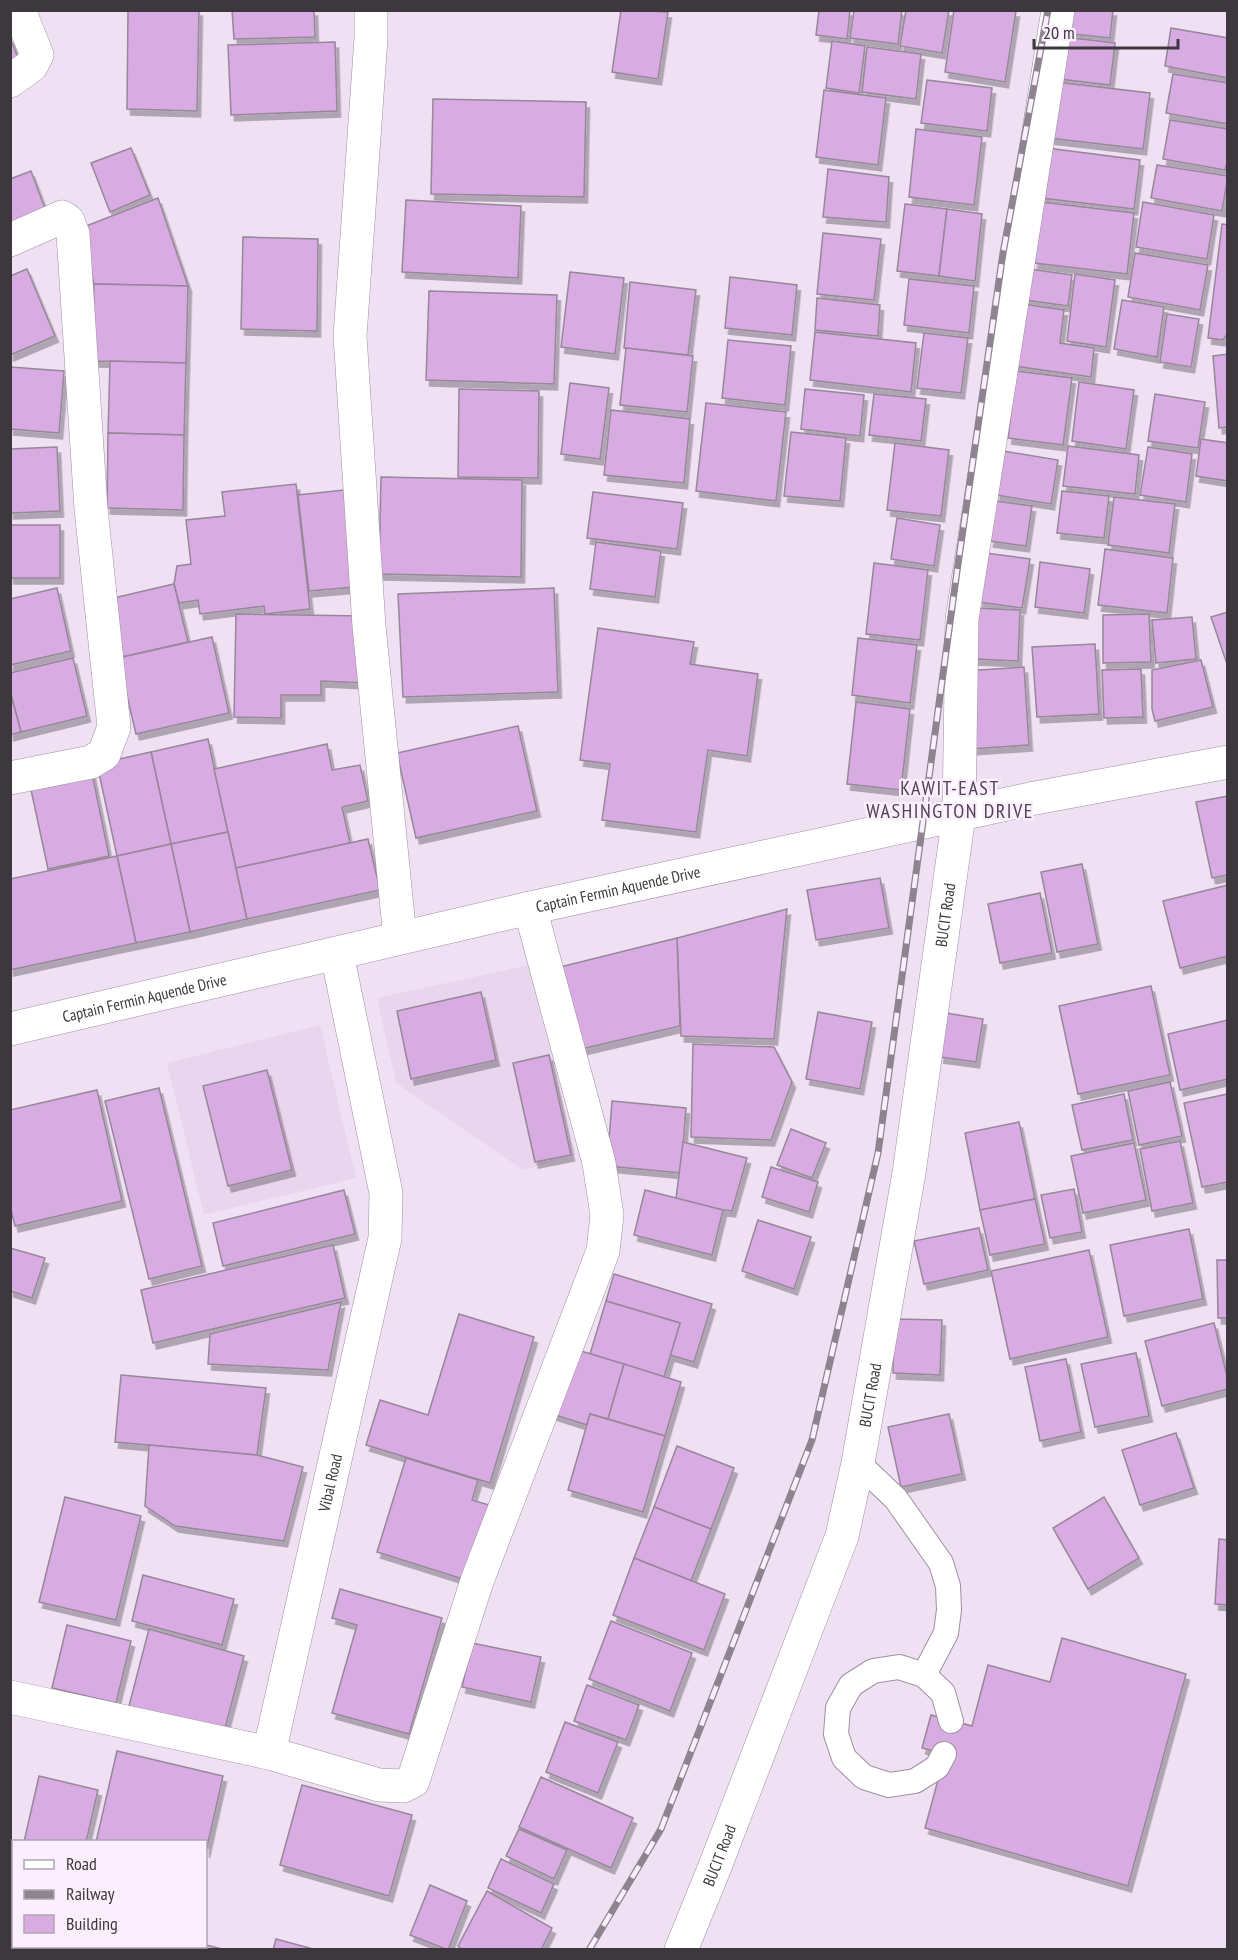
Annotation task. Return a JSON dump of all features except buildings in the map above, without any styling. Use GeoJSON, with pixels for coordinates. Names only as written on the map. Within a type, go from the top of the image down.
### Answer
{"type":"FeatureCollection","features":[{"type":"Feature","properties":{"kind":"street"},"geometry":{"type":"LineString","coordinates":[[10,81],[31,66],[37,55],[19,10]]}},
{"type":"Feature","properties":{"kind":"street"},"geometry":{"type":"LineString","coordinates":[[371,10],[350,336],[369,626],[400,938]]}},
{"type":"Feature","properties":{"kind":"street","name":"BUCIT Road"},"geometry":{"type":"LineString","coordinates":[[681,1950],[842,1536],[858,1463],[909,1173],[959,815],[962,618],[1058,10]]}},
{"type":"Feature","properties":{"kind":"street"},"geometry":{"type":"LineString","coordinates":[[10,240],[62,217],[68,221],[73,234],[91,509],[114,728],[104,754],[91,762],[10,778]]}},
{"type":"Feature","properties":{"kind":"street","name":"Captain Fermin Aquende Drive"},"geometry":{"type":"LineString","coordinates":[[10,1029],[530,909],[959,815],[1227,762]]}},
{"type":"Feature","properties":{"kind":"street"},"geometry":{"type":"LineString","coordinates":[[10,1697],[269,1753],[379,1785],[403,1786],[413,1781],[477,1581],[603,1251],[607,1215],[599,1163],[530,909]]}},
{"type":"Feature","properties":{"kind":"street","name":"Vibal Road"},"geometry":{"type":"LineString","coordinates":[[269,1753],[385,1238],[386,1193],[338,954]]}},
{"type":"Feature","properties":{"kind":"lane"},"geometry":{"type":"LineString","coordinates":[[858,1463],[896,1499],[941,1563],[948,1586],[949,1610],[946,1633],[924,1675]]}},
{"type":"Feature","properties":{"kind":"lane"},"geometry":{"type":"LineString","coordinates":[[944,1754],[937,1767],[915,1781],[889,1785],[864,1777],[844,1758],[836,1734],[838,1707],[851,1685],[873,1671],[899,1667],[924,1675],[942,1693],[951,1721]]}},
{"type":"Feature","properties":{"kind":"shaded area"},"geometry":{"type":"Polygon","coordinates":[[[529,965],[576,1155],[523,1170],[396,1083],[377,998],[529,965]]]}},
{"type":"Feature","properties":{"kind":"shaded area"},"geometry":{"type":"Polygon","coordinates":[[[320,1025],[356,1178],[204,1215],[167,1063],[320,1025]]]}},
{"type":"Feature","properties":{"kind":"railway"},"geometry":{"type":"LineString","coordinates":[[589,1950],[661,1829],[812,1440],[878,1153],[957,571],[1003,253],[1048,10]]}},
{"type":"Feature","properties":{"kind":"district","name":"KAWIT-EAST WASHINGTON DRIVE"},"geometry":{"type":"Point","coordinates":[950,800]}}]}
